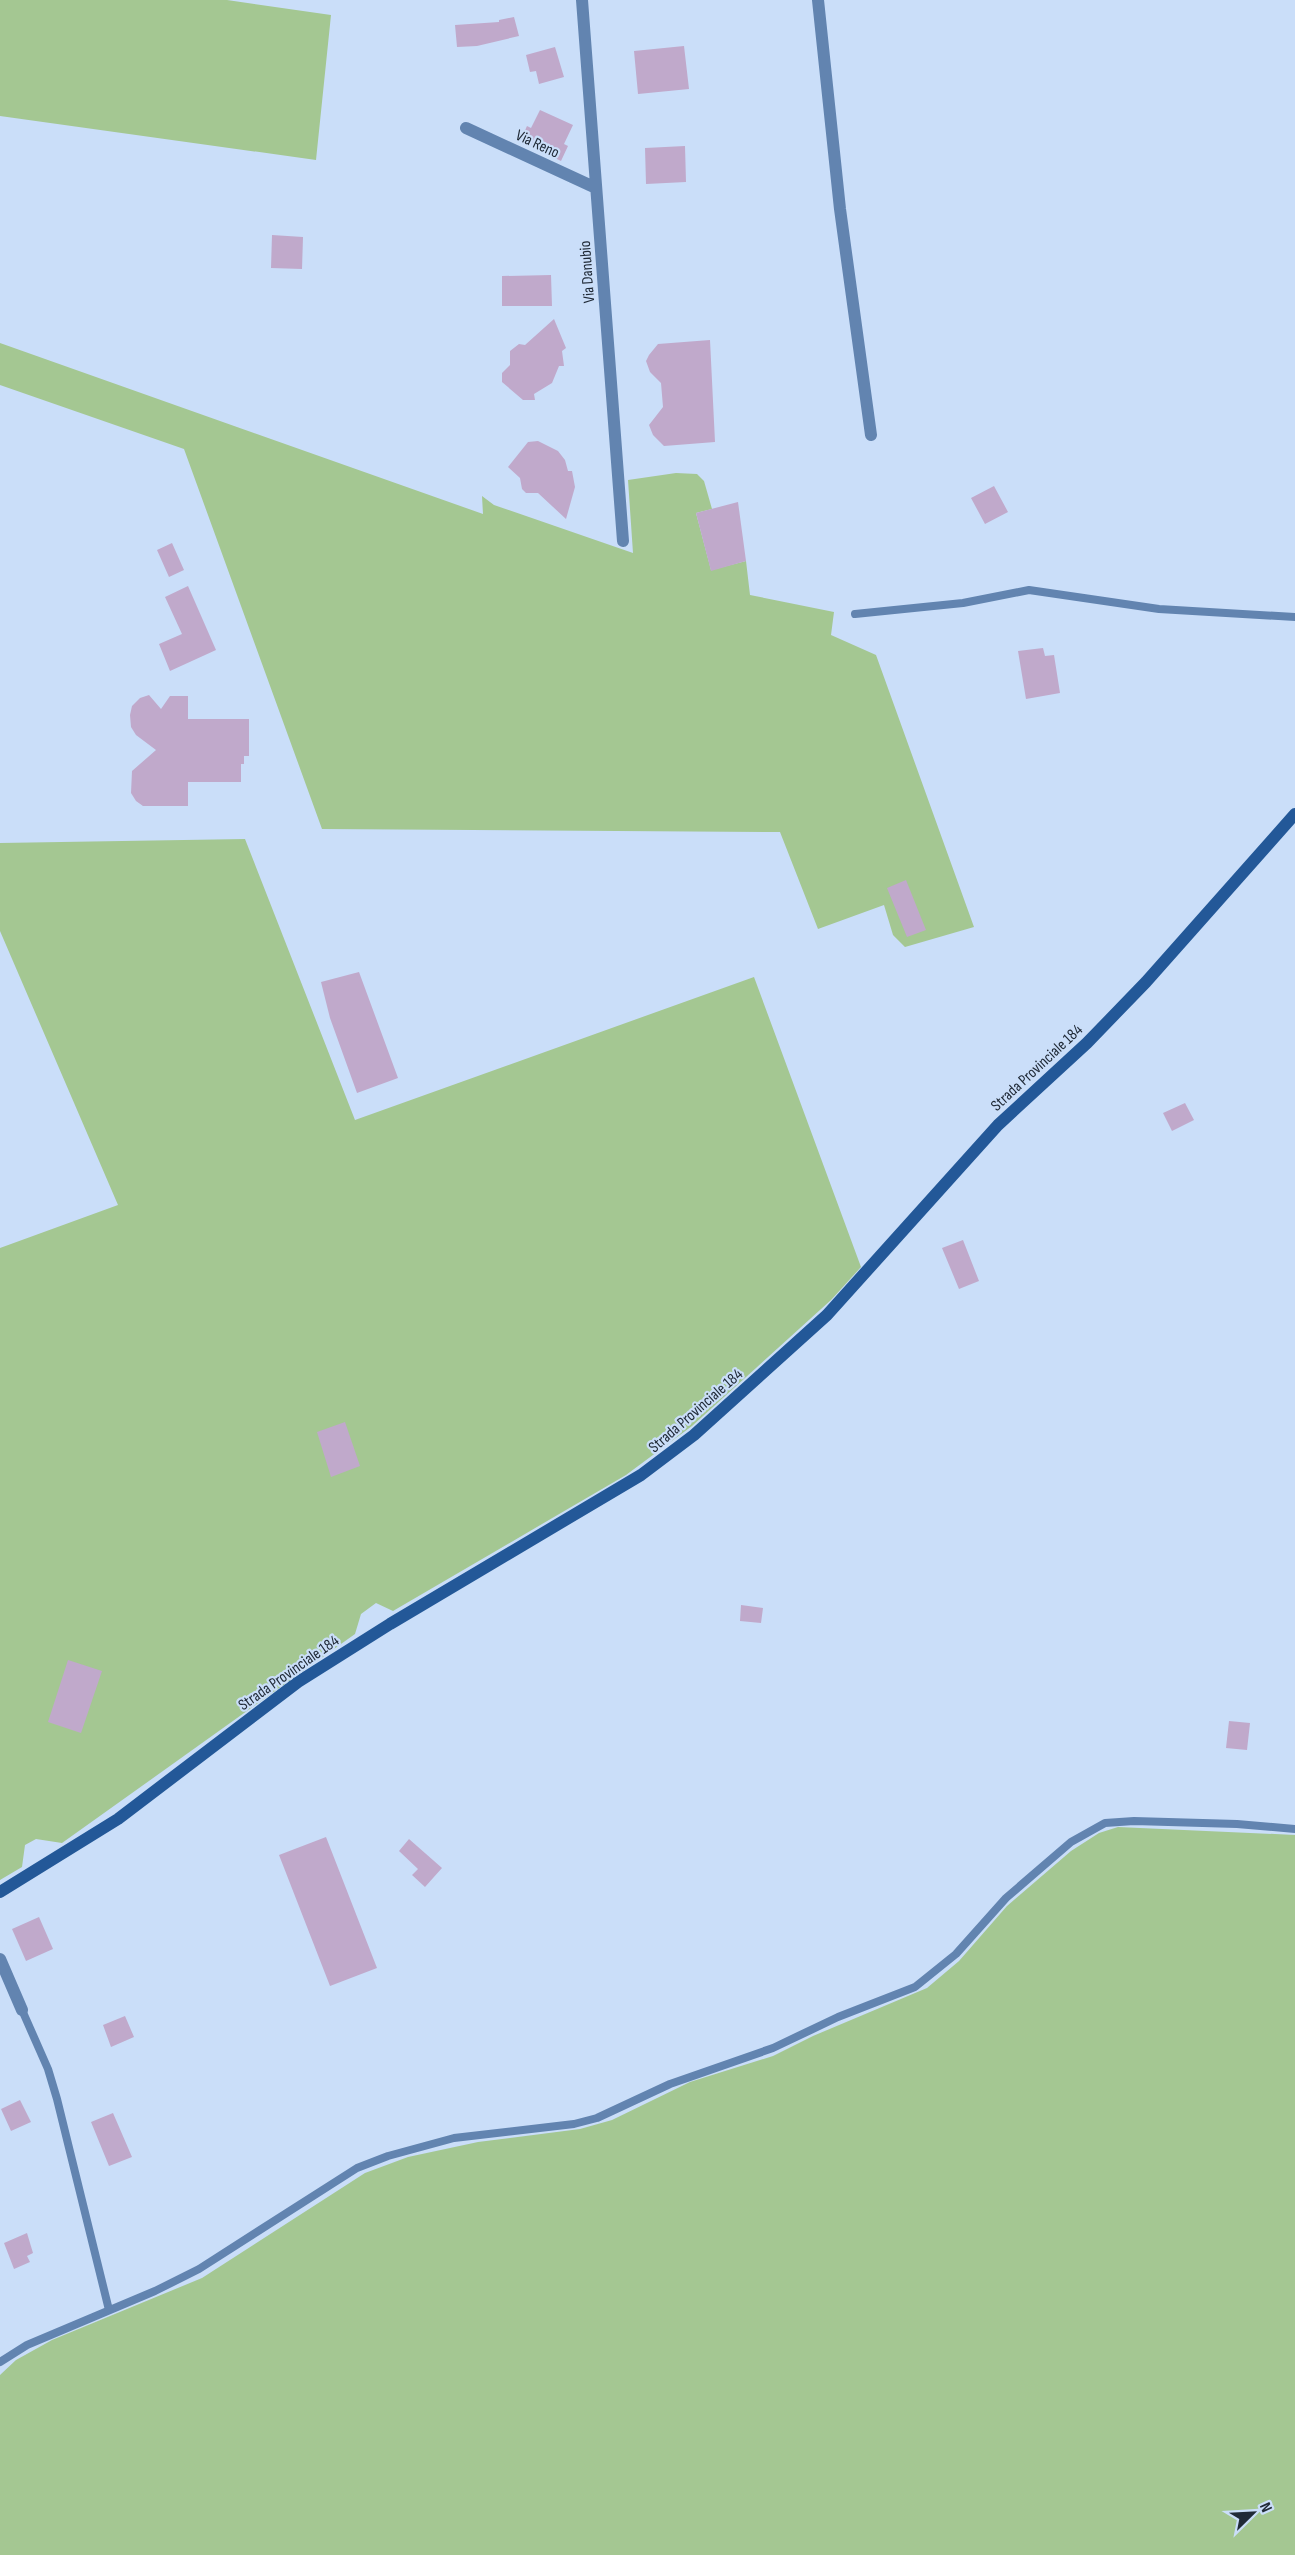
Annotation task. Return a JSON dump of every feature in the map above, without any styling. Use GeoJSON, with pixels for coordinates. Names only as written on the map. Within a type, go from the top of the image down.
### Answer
{"type":"FeatureCollection","features":[{"type":"Feature","properties":{"kind":"street","name":"Via Danubio"},"geometry":{"type":"LineString","coordinates":[[582,0],[622,541]]}},
{"type":"Feature","properties":{"kind":"street"},"geometry":{"type":"LineString","coordinates":[[818,0],[840,209],[871,435]]}},
{"type":"Feature","properties":{"kind":"street","name":"Via Reno"},"geometry":{"type":"LineString","coordinates":[[466,128],[596,188]]}},
{"type":"Feature","properties":{"kind":"street","name":"Strada Provinciale 184"},"geometry":{"type":"LineString","coordinates":[[0,1892],[118,1819],[298,1682],[641,1475],[694,1436],[827,1316],[998,1125],[1087,1043],[1146,982],[1295,814]]}},
{"type":"Feature","properties":{"kind":"street"},"geometry":{"type":"LineString","coordinates":[[0,1959],[22,2010]]}},
{"type":"Feature","properties":{"kind":"lane"},"geometry":{"type":"LineString","coordinates":[[855,614],[963,603],[1029,590],[1159,609],[1295,617]]}},
{"type":"Feature","properties":{"kind":"lane"},"geometry":{"type":"LineString","coordinates":[[0,2362],[27,2345],[199,2268],[357,2168],[454,2138],[574,2124],[597,2118],[670,2084],[773,2048],[838,2017],[915,1987],[956,1954],[1006,1898],[1022,1884],[1071,1842],[1105,1823],[1180,1822],[1295,1828]]}},
{"type":"Feature","properties":{"kind":"lane"},"geometry":{"type":"LineString","coordinates":[[22,2010],[48,2069],[57,2099],[109,2310]]}},
{"type":"Feature","properties":{"kind":"green space"},"geometry":{"type":"Polygon","coordinates":[[[0,0],[227,0],[331,15],[316,160],[0,116],[0,0]]]}},
{"type":"Feature","properties":{"kind":"green space"},"geometry":{"type":"Polygon","coordinates":[[[0,343],[483,514],[482,496],[494,505],[633,553],[628,480],[676,473],[697,474],[704,481],[712,509],[696,513],[711,570],[746,561],[750,595],[834,612],[831,635],[876,655],[974,927],[905,947],[893,935],[884,905],[818,929],[780,832],[322,829],[184,449],[0,385],[0,343]]]}},
{"type":"Feature","properties":{"kind":"green space"},"geometry":{"type":"Polygon","coordinates":[[[245,839],[355,1120],[754,977],[861,1267],[831,1300],[692,1426],[626,1475],[393,1611],[376,1603],[361,1614],[355,1634],[62,1843],[36,1839],[25,1845],[22,1867],[0,1880],[0,1248],[118,1205],[0,931],[0,843],[245,839]]]}},
{"type":"Feature","properties":{"kind":"green space"},"geometry":{"type":"Polygon","coordinates":[[[1118,1827],[1295,1835],[1295,2555],[0,2555],[0,2375],[16,2360],[52,2340],[202,2278],[365,2173],[408,2157],[478,2142],[580,2129],[612,2120],[690,2082],[773,2056],[813,2036],[927,1988],[959,1961],[1007,1906],[1071,1851],[1099,1833],[1118,1827]]]}},
{"type":"Feature","properties":{"kind":"building"},"geometry":{"type":"Polygon","coordinates":[[[514,17],[519,36],[477,46],[457,47],[455,25],[499,22],[499,20],[514,17]]]}},
{"type":"Feature","properties":{"kind":"building"},"geometry":{"type":"Polygon","coordinates":[[[684,46],[689,89],[638,94],[634,51],[684,46]]]}},
{"type":"Feature","properties":{"kind":"building"},"geometry":{"type":"Polygon","coordinates":[[[555,47],[564,77],[539,84],[536,71],[530,72],[526,55],[555,47]]]}},
{"type":"Feature","properties":{"kind":"building"},"geometry":{"type":"Polygon","coordinates":[[[540,110],[573,125],[564,144],[568,146],[561,161],[520,141],[527,126],[531,128],[540,110]]]}},
{"type":"Feature","properties":{"kind":"building"},"geometry":{"type":"Polygon","coordinates":[[[685,146],[686,182],[646,184],[645,148],[685,146]]]}},
{"type":"Feature","properties":{"kind":"building"},"geometry":{"type":"Polygon","coordinates":[[[272,235],[303,237],[302,269],[271,268],[272,235]]]}},
{"type":"Feature","properties":{"kind":"building"},"geometry":{"type":"Polygon","coordinates":[[[551,275],[552,306],[502,306],[502,276],[551,275]]]}},
{"type":"Feature","properties":{"kind":"building"},"geometry":{"type":"Polygon","coordinates":[[[554,319],[566,348],[562,351],[564,366],[559,366],[552,383],[534,394],[535,400],[523,400],[502,382],[502,373],[510,365],[510,351],[519,344],[525,345],[554,319]]]}},
{"type":"Feature","properties":{"kind":"building"},"geometry":{"type":"Polygon","coordinates":[[[710,340],[715,442],[664,446],[653,435],[649,425],[663,407],[661,383],[650,372],[646,361],[658,344],[710,340]]]}},
{"type":"Feature","properties":{"kind":"building"},"geometry":{"type":"Polygon","coordinates":[[[538,441],[558,451],[565,460],[568,471],[572,471],[575,487],[566,519],[538,493],[526,493],[522,489],[520,478],[508,467],[528,442],[538,441]]]}},
{"type":"Feature","properties":{"kind":"building"},"geometry":{"type":"Polygon","coordinates":[[[994,486],[1008,512],[985,524],[971,498],[994,486]]]}},
{"type":"Feature","properties":{"kind":"building"},"geometry":{"type":"Polygon","coordinates":[[[738,502],[746,561],[711,571],[696,513],[738,502]]]}},
{"type":"Feature","properties":{"kind":"building"},"geometry":{"type":"Polygon","coordinates":[[[172,543],[184,570],[169,577],[157,550],[172,543]]]}},
{"type":"Feature","properties":{"kind":"building"},"geometry":{"type":"Polygon","coordinates":[[[188,586],[216,650],[170,671],[159,644],[182,634],[165,597],[188,586]]]}},
{"type":"Feature","properties":{"kind":"building"},"geometry":{"type":"Polygon","coordinates":[[[1043,648],[1045,656],[1054,655],[1060,693],[1026,699],[1018,651],[1043,648]]]}},
{"type":"Feature","properties":{"kind":"building"},"geometry":{"type":"Polygon","coordinates":[[[149,695],[161,709],[170,696],[188,696],[188,719],[249,719],[249,756],[244,756],[244,764],[241,764],[241,782],[188,782],[188,806],[143,806],[136,801],[131,793],[132,771],[156,750],[136,735],[131,727],[130,715],[132,706],[140,698],[149,695]]]}},
{"type":"Feature","properties":{"kind":"building"},"geometry":{"type":"Polygon","coordinates":[[[906,880],[926,930],[907,937],[887,888],[906,880]]]}},
{"type":"Feature","properties":{"kind":"building"},"geometry":{"type":"Polygon","coordinates":[[[359,972],[398,1078],[357,1093],[330,1018],[321,982],[359,972]]]}},
{"type":"Feature","properties":{"kind":"building"},"geometry":{"type":"Polygon","coordinates":[[[1185,1103],[1194,1120],[1172,1131],[1163,1113],[1185,1103]]]}},
{"type":"Feature","properties":{"kind":"building"},"geometry":{"type":"Polygon","coordinates":[[[963,1240],[979,1281],[959,1289],[942,1248],[963,1240]]]}},
{"type":"Feature","properties":{"kind":"building"},"geometry":{"type":"Polygon","coordinates":[[[345,1422],[360,1466],[331,1477],[317,1432],[345,1422]]]}},
{"type":"Feature","properties":{"kind":"building"},"geometry":{"type":"Polygon","coordinates":[[[741,1605],[763,1608],[761,1623],[740,1621],[741,1605]]]}},
{"type":"Feature","properties":{"kind":"building"},"geometry":{"type":"Polygon","coordinates":[[[68,1660],[102,1671],[81,1733],[48,1722],[68,1660]]]}},
{"type":"Feature","properties":{"kind":"building"},"geometry":{"type":"Polygon","coordinates":[[[1229,1721],[1250,1723],[1247,1750],[1226,1748],[1229,1721]]]}},
{"type":"Feature","properties":{"kind":"building"},"geometry":{"type":"Polygon","coordinates":[[[326,1837],[377,1968],[330,1986],[279,1855],[326,1837]]]}},
{"type":"Feature","properties":{"kind":"building"},"geometry":{"type":"Polygon","coordinates":[[[409,1839],[442,1868],[425,1887],[412,1875],[418,1869],[399,1851],[409,1839]]]}},
{"type":"Feature","properties":{"kind":"building"},"geometry":{"type":"Polygon","coordinates":[[[39,1917],[53,1949],[26,1961],[12,1929],[39,1917]]]}},
{"type":"Feature","properties":{"kind":"building"},"geometry":{"type":"Polygon","coordinates":[[[125,2016],[134,2037],[111,2047],[103,2025],[125,2016]]]}},
{"type":"Feature","properties":{"kind":"building"},"geometry":{"type":"Polygon","coordinates":[[[20,2100],[31,2122],[11,2131],[1,2109],[20,2100]]]}},
{"type":"Feature","properties":{"kind":"building"},"geometry":{"type":"Polygon","coordinates":[[[113,2113],[132,2157],[109,2166],[91,2122],[113,2113]]]}},
{"type":"Feature","properties":{"kind":"building"},"geometry":{"type":"Polygon","coordinates":[[[27,2233],[33,2253],[27,2256],[30,2262],[14,2269],[4,2243],[27,2233]]]}}]}
